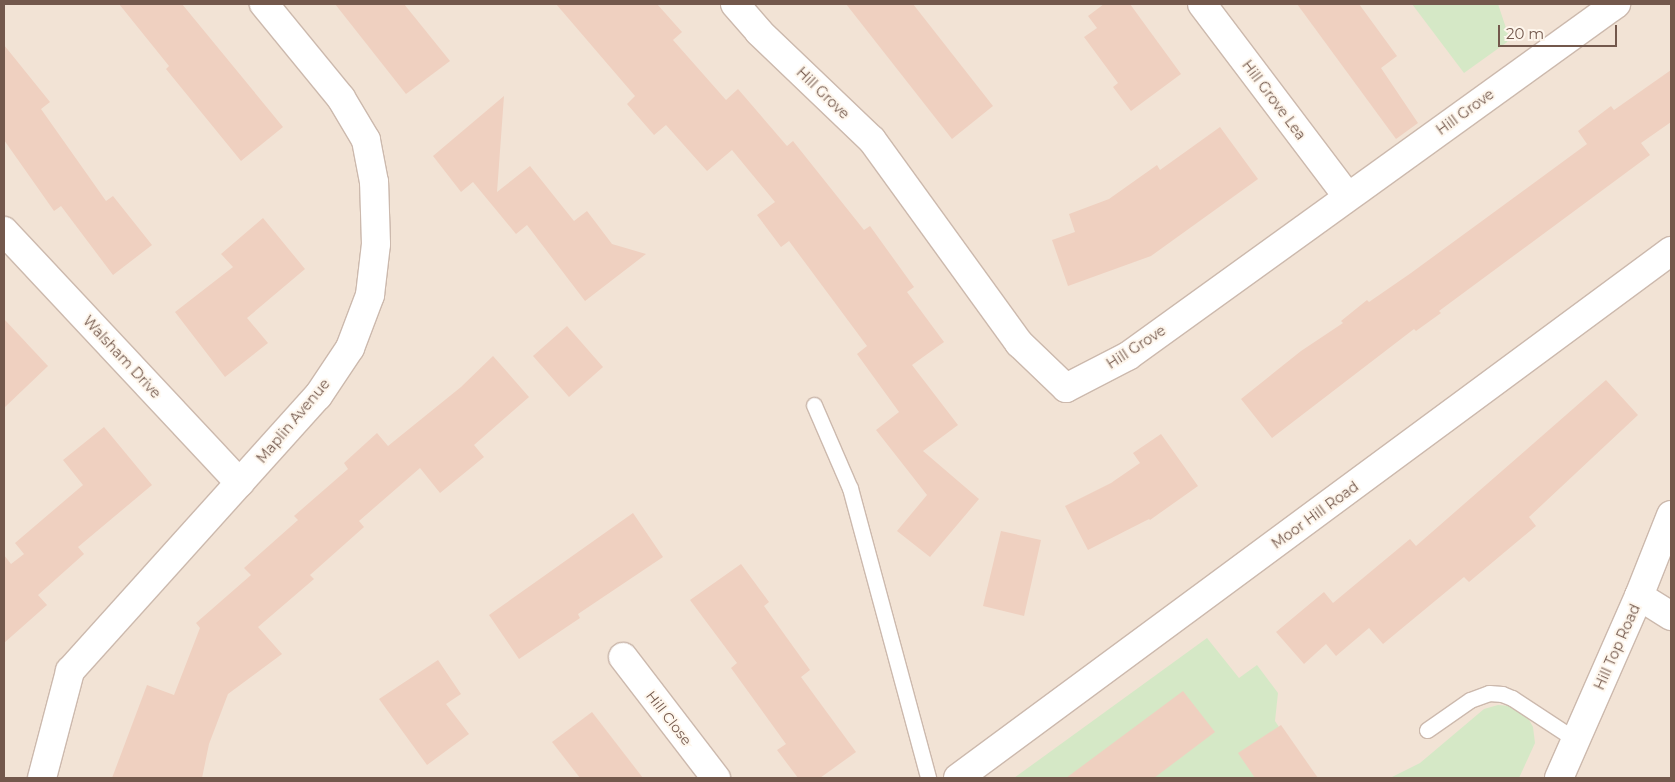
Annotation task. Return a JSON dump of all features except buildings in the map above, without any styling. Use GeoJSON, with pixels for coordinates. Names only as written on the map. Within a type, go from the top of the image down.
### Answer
{"type":"FeatureCollection","features":[{"type":"Feature","properties":{"kind":"street","name":"Maplin Avenue"},"geometry":{"type":"LineString","coordinates":[[42,778],[70,671],[318,396],[350,348],[370,295],[376,244],[374,182],[366,140],[341,98],[264,4]]}},
{"type":"Feature","properties":{"kind":"street","name":"Hill Grove"},"geometry":{"type":"LineString","coordinates":[[735,4],[759,32],[872,140],[1019,343],[1066,388],[1128,356],[1347,196],[1616,4]]}},
{"type":"Feature","properties":{"kind":"street","name":"Hill Grove Lea"},"geometry":{"type":"LineString","coordinates":[[1202,4],[1347,196]]}},
{"type":"Feature","properties":{"kind":"street","name":"Walsham Drive"},"geometry":{"type":"LineString","coordinates":[[4,231],[240,483]]}},
{"type":"Feature","properties":{"kind":"street","name":"Moor Hill Road"},"geometry":{"type":"LineString","coordinates":[[958,778],[1671,251]]}},
{"type":"Feature","properties":{"kind":"street","name":"Hill Top Road"},"geometry":{"type":"LineString","coordinates":[[1559,778],[1640,596],[1671,515]]}},
{"type":"Feature","properties":{"kind":"street"},"geometry":{"type":"LineString","coordinates":[[1640,596],[1671,616]]}},
{"type":"Feature","properties":{"kind":"street","name":"Hill Close"},"geometry":{"type":"LineString","coordinates":[[623,657],[716,778]]}},
{"type":"Feature","properties":{"kind":"lane"},"geometry":{"type":"LineString","coordinates":[[814,405],[850,488],[928,778]]}},
{"type":"Feature","properties":{"kind":"lane"},"geometry":{"type":"LineString","coordinates":[[1427,730],[1470,700],[1489,694],[1502,694],[1512,698],[1576,740]]}},
{"type":"Feature","properties":{"kind":"shaded area"},"geometry":{"type":"Polygon","coordinates":[[[4,4],[1671,4],[1671,778],[4,778],[4,4]]]}},
{"type":"Feature","properties":{"kind":"green space"},"geometry":{"type":"Polygon","coordinates":[[[1412,4],[1498,4],[1510,40],[1464,73],[1412,4]]]}},
{"type":"Feature","properties":{"kind":"green space"},"geometry":{"type":"Polygon","coordinates":[[[1207,638],[1239,678],[1257,665],[1278,693],[1275,721],[1313,778],[1014,778],[1207,638]]]}},
{"type":"Feature","properties":{"kind":"green space"},"geometry":{"type":"Polygon","coordinates":[[[1498,705],[1510,706],[1527,716],[1533,727],[1535,743],[1519,778],[1390,778],[1420,763],[1484,709],[1498,705]]]}}]}
